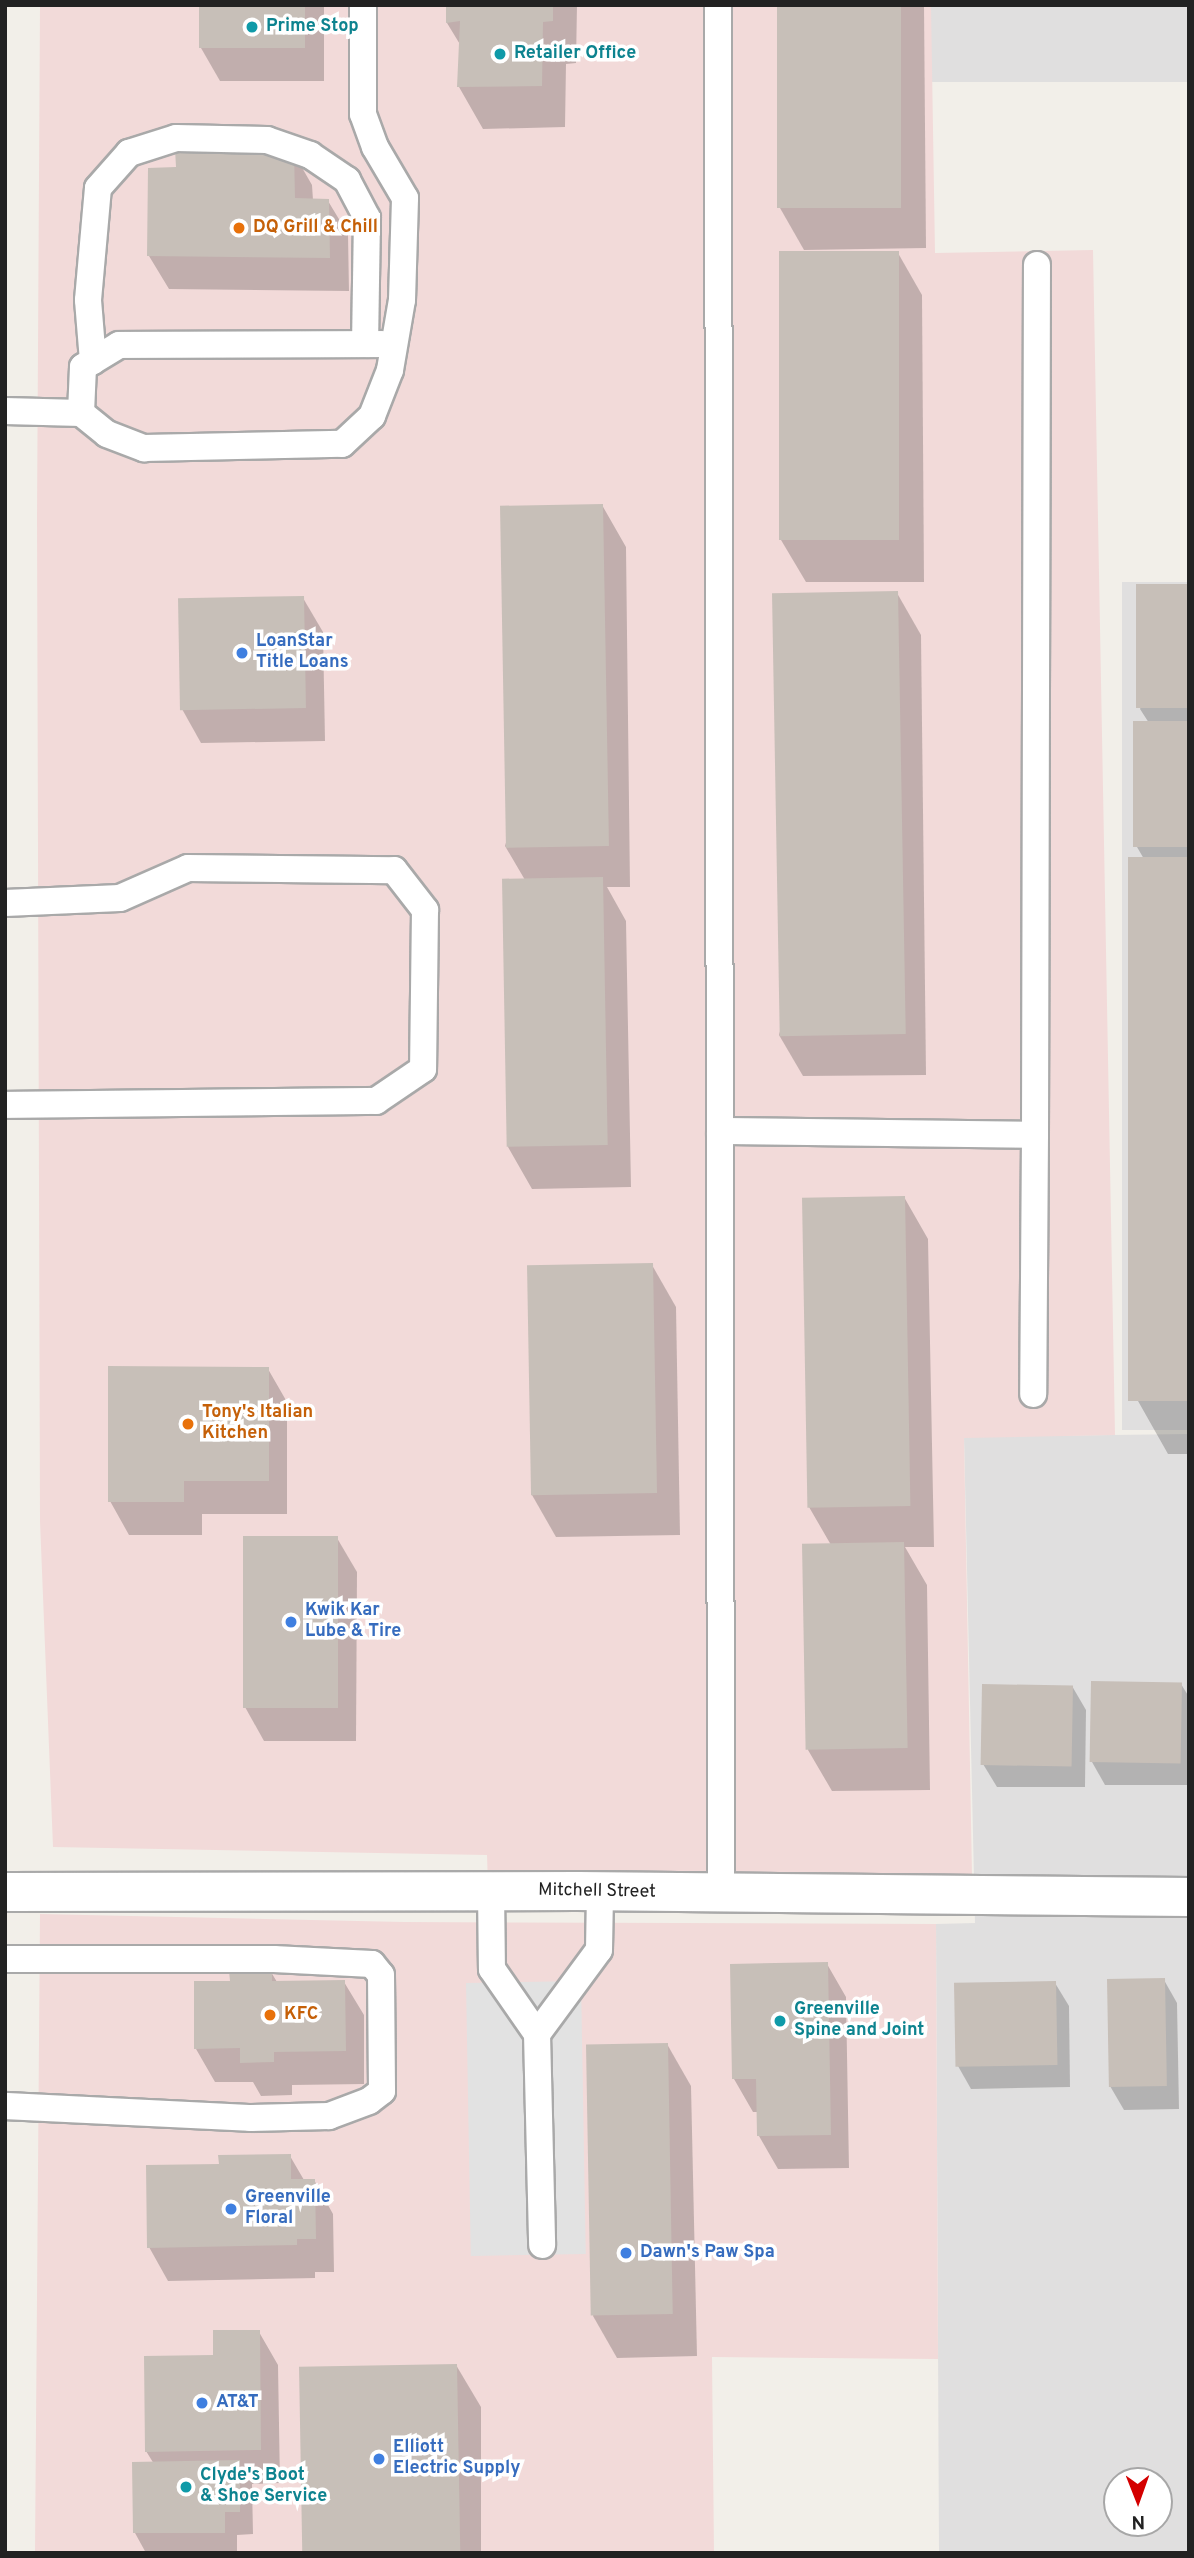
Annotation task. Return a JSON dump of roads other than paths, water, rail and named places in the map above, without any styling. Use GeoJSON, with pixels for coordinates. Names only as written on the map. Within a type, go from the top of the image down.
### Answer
{"type":"FeatureCollection","features":[{"type":"Feature","properties":{"kind":"street","name":"Mitchell Street"},"geometry":{"type":"LineString","coordinates":[[5,1892],[491,1891],[1189,1897]]}},
{"type":"Feature","properties":{"kind":"lane"},"geometry":{"type":"LineString","coordinates":[[5,411],[81,413],[107,434],[144,448],[342,444],[372,416],[390,370],[402,300],[405,198],[375,147],[363,114],[363,5]]}},
{"type":"Feature","properties":{"kind":"lane"},"geometry":{"type":"LineString","coordinates":[[718,5],[721,1894]]}},
{"type":"Feature","properties":{"kind":"lane"},"geometry":{"type":"LineString","coordinates":[[93,361],[88,300],[98,188],[129,153],[176,138],[267,140],[310,155],[347,180],[367,218],[365,344]]}},
{"type":"Feature","properties":{"kind":"lane"},"geometry":{"type":"LineString","coordinates":[[1033,1394],[1037,265]]}},
{"type":"Feature","properties":{"kind":"lane"},"geometry":{"type":"LineString","coordinates":[[81,413],[83,367],[119,345],[394,344]]}},
{"type":"Feature","properties":{"kind":"lane"},"geometry":{"type":"LineString","coordinates":[[5,903],[120,898],[188,868],[394,870],[425,910],[423,1069],[376,1101],[5,1105]]}},
{"type":"Feature","properties":{"kind":"lane"},"geometry":{"type":"LineString","coordinates":[[720,1131],[1035,1135]]}},
{"type":"Feature","properties":{"kind":"lane"},"geometry":{"type":"LineString","coordinates":[[491,1891],[492,1969],[537,2034],[542,2245]]}},
{"type":"Feature","properties":{"kind":"lane"},"geometry":{"type":"LineString","coordinates":[[537,2034],[599,1950],[600,1892]]}},
{"type":"Feature","properties":{"kind":"lane"},"geometry":{"type":"LineString","coordinates":[[5,1959],[274,1959],[372,1964],[381,1975],[383,2091],[369,2101],[329,2116],[251,2118],[5,2106]]}},
{"type":"Feature","properties":{"kind":"place","name":"Prime Stop"},"geometry":{"type":"Point","coordinates":[252,27]}},
{"type":"Feature","properties":{"kind":"place","name":"Retailer Office"},"geometry":{"type":"Point","coordinates":[500,54]}},
{"type":"Feature","properties":{"kind":"place","name":"DQ Grill & Chill"},"geometry":{"type":"Point","coordinates":[239,228]}},
{"type":"Feature","properties":{"kind":"place","name":"LoanStar Title Loans"},"geometry":{"type":"Point","coordinates":[242,653]}},
{"type":"Feature","properties":{"kind":"place","name":"Tony's Italian Kitchen"},"geometry":{"type":"Point","coordinates":[188,1424]}},
{"type":"Feature","properties":{"kind":"place","name":"Kwik Kar Lube & Tire"},"geometry":{"type":"Point","coordinates":[291,1622]}},
{"type":"Feature","properties":{"kind":"place","name":"KFC"},"geometry":{"type":"Point","coordinates":[270,2015]}},
{"type":"Feature","properties":{"kind":"place","name":"Greenville Spine and Joint"},"geometry":{"type":"Point","coordinates":[780,2021]}},
{"type":"Feature","properties":{"kind":"place","name":"Greenville Floral"},"geometry":{"type":"Point","coordinates":[231,2209]}},
{"type":"Feature","properties":{"kind":"place","name":"Dawn's Paw Spa"},"geometry":{"type":"Point","coordinates":[626,2253]}},
{"type":"Feature","properties":{"kind":"place","name":"AT&T"},"geometry":{"type":"Point","coordinates":[202,2403]}},
{"type":"Feature","properties":{"kind":"place","name":"Elliott Electric Supply"},"geometry":{"type":"Point","coordinates":[379,2459]}},
{"type":"Feature","properties":{"kind":"place","name":"Clyde's Boot & Shoe Service"},"geometry":{"type":"Point","coordinates":[186,2487]}}]}
